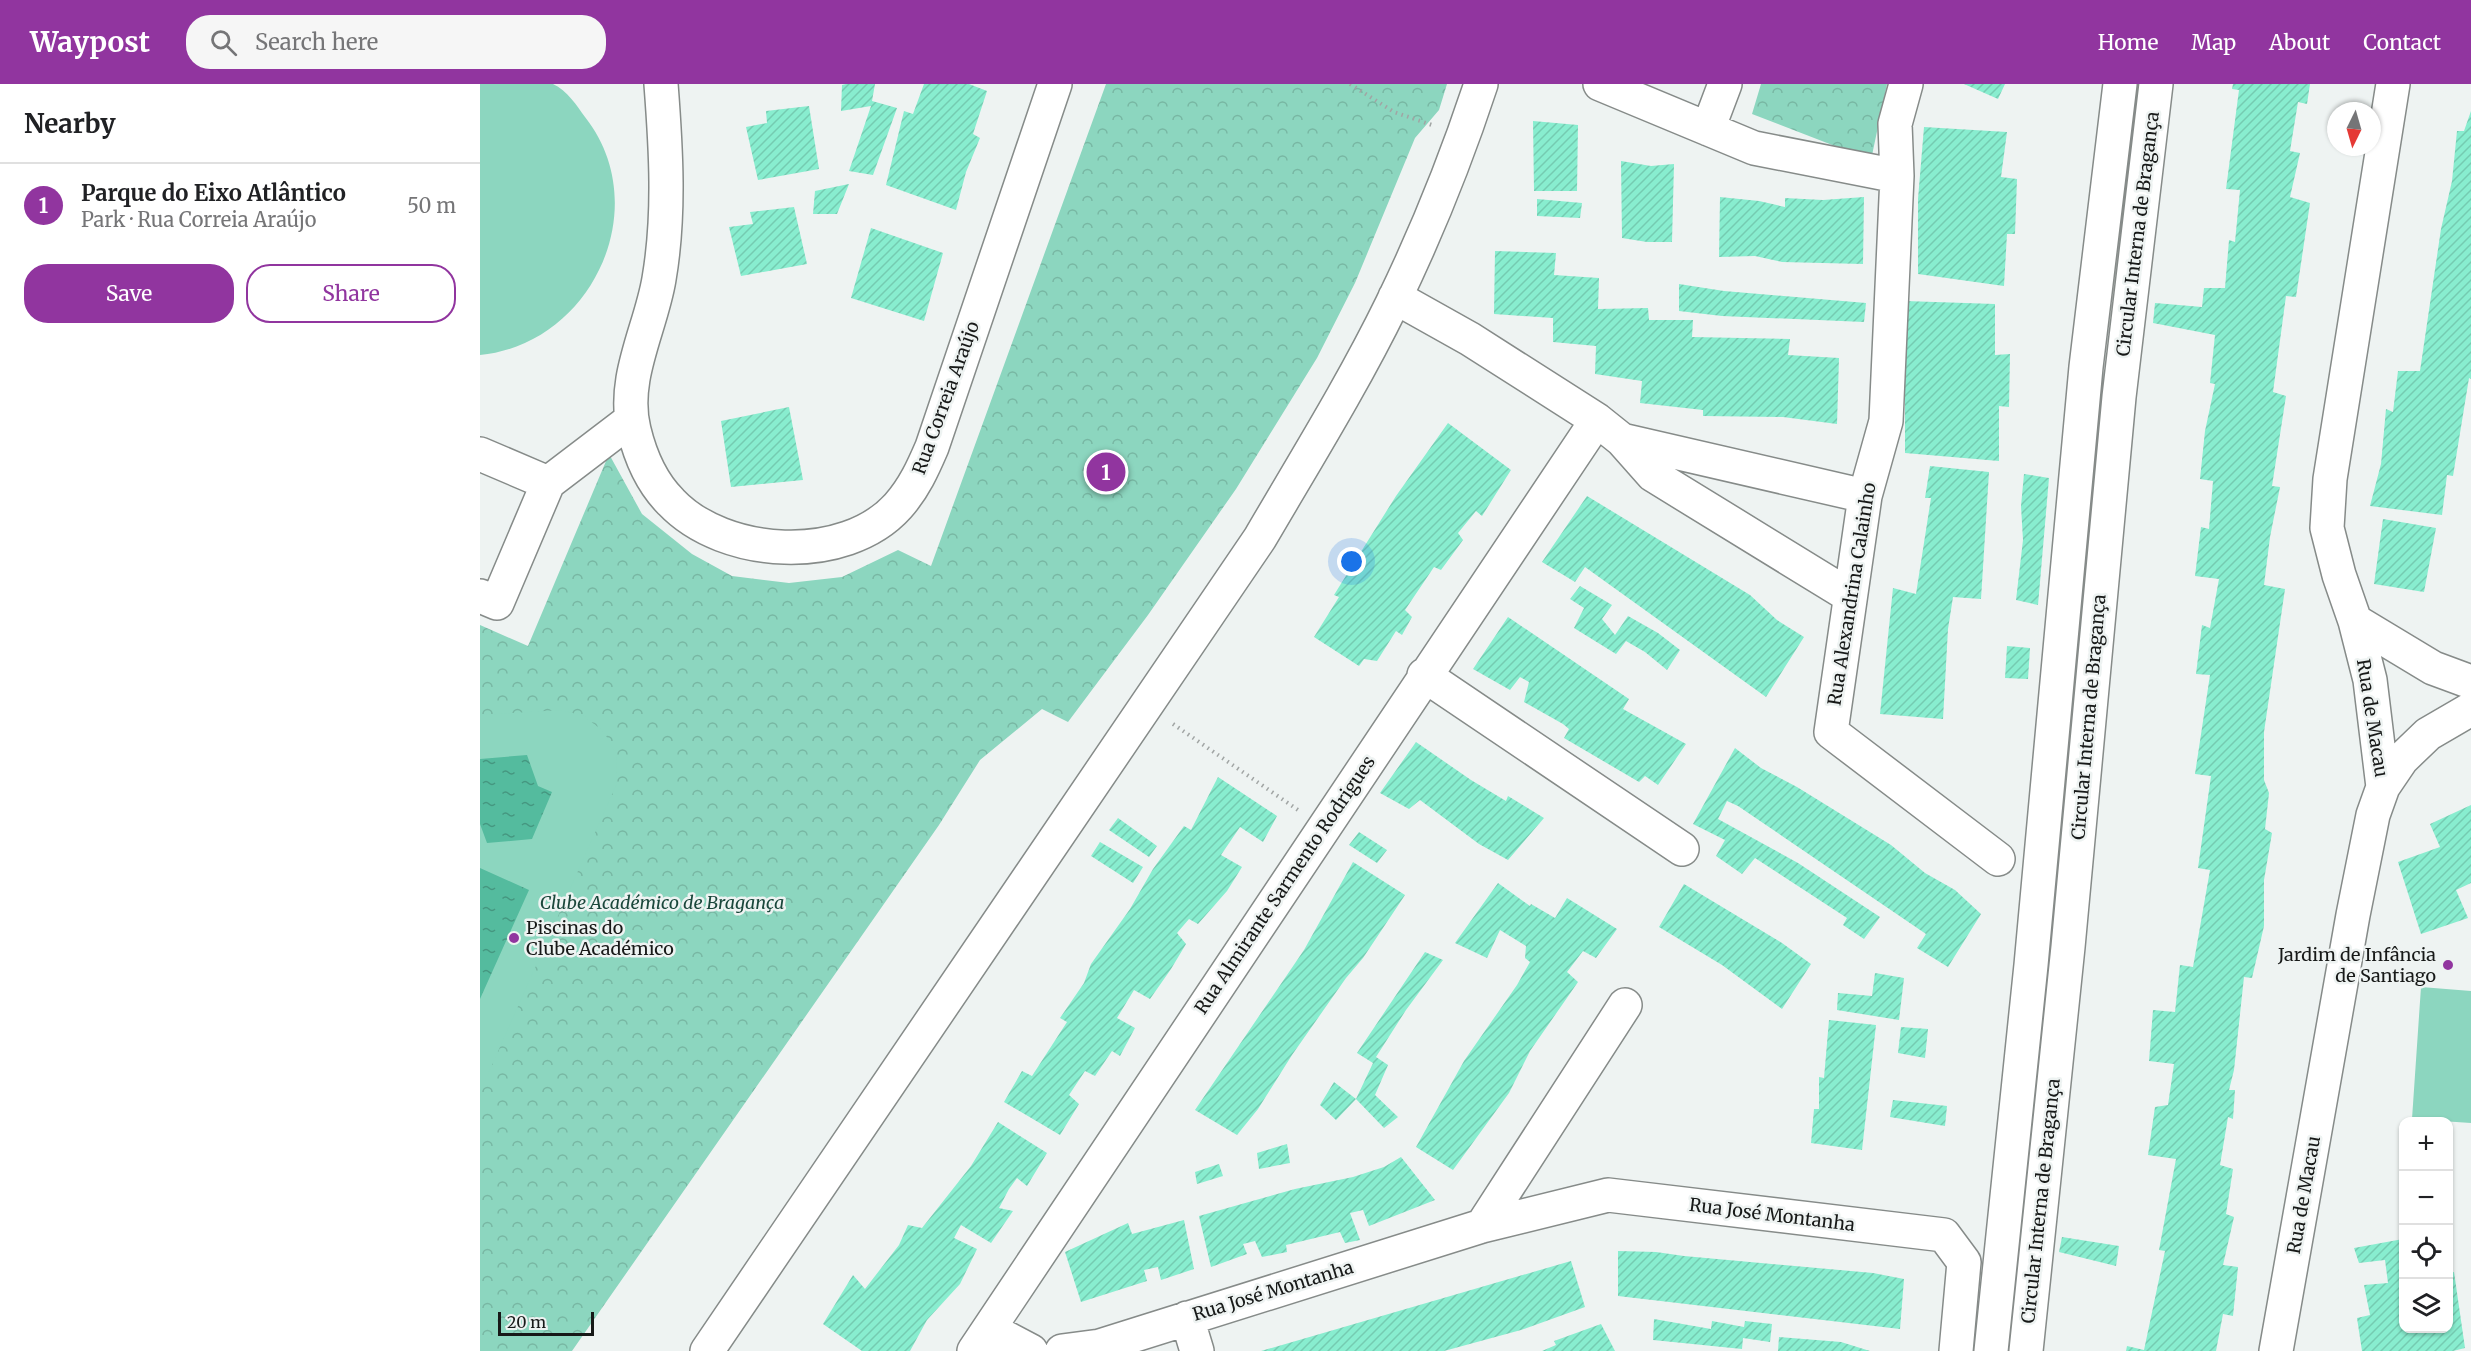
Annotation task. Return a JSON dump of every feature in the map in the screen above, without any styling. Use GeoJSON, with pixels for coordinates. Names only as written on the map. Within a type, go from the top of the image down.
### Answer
{"type":"FeatureCollection","features":[{"type":"Feature","properties":{"kind":"street","name":"Rua Correia Araújo"},"geometry":{"type":"LineString","coordinates":[[661,84],[666,165],[663,249],[653,309],[633,377],[631,399],[632,418],[640,453],[671,502],[695,522],[723,536],[786,548],[818,546],[848,539],[873,527],[897,507],[918,478],[930,452],[1055,84]]}},
{"type":"Feature","properties":{"kind":"street"},"geometry":{"type":"LineString","coordinates":[[707,1351],[1260,538],[1339,402],[1395,297],[1463,140],[1481,84]]}},
{"type":"Feature","properties":{"kind":"street"},"geometry":{"type":"LineString","coordinates":[[1600,84],[1754,148],[1897,176]]}},
{"type":"Feature","properties":{"kind":"street"},"geometry":{"type":"LineString","coordinates":[[1708,129],[1725,84]]}},
{"type":"Feature","properties":{"kind":"street","name":"Rua Alexandrina Calainho"},"geometry":{"type":"LineString","coordinates":[[1906,84],[1895,124],[1897,176],[1886,421],[1865,496],[1831,732],[1998,859]]}},
{"type":"Feature","properties":{"kind":"street","name":"Circular Interna de Bragança"},"geometry":{"type":"LineString","coordinates":[[1991,1351],[2031,965],[2086,368],[2120,84]]}},
{"type":"Feature","properties":{"kind":"street","name":"Circular Interna de Bragança"},"geometry":{"type":"LineString","coordinates":[[2026,1351],[2068,947],[2118,408],[2156,84]]}},
{"type":"Feature","properties":{"kind":"street","name":"Rua de Macau"},"geometry":{"type":"LineString","coordinates":[[2276,1351],[2353,915],[2373,815],[2383,786],[2370,680],[2327,528],[2330,479],[2393,84]]}},
{"type":"Feature","properties":{"kind":"street"},"geometry":{"type":"LineString","coordinates":[[1395,297],[1470,339],[1597,420],[1622,440],[1653,475],[1850,596]]}},
{"type":"Feature","properties":{"kind":"street"},"geometry":{"type":"LineString","coordinates":[[480,596],[497,603],[548,483],[632,418]]}},
{"type":"Feature","properties":{"kind":"street","name":"Rua Almirante Sarmento Rodrigues"},"geometry":{"type":"LineString","coordinates":[[982,1340],[1424,675],[1597,420]]}},
{"type":"Feature","properties":{"kind":"street"},"geometry":{"type":"LineString","coordinates":[[1622,440],[1865,496]]}},
{"type":"Feature","properties":{"kind":"street"},"geometry":{"type":"LineString","coordinates":[[480,454],[548,483]]}},
{"type":"Feature","properties":{"kind":"street"},"geometry":{"type":"LineString","coordinates":[[2355,621],[2433,668],[2471,682]]}},
{"type":"Feature","properties":{"kind":"street"},"geometry":{"type":"LineString","coordinates":[[1424,675],[1682,849]]}},
{"type":"Feature","properties":{"kind":"street"},"geometry":{"type":"LineString","coordinates":[[2383,786],[2402,759],[2428,734],[2471,709]]}},
{"type":"Feature","properties":{"kind":"street"},"geometry":{"type":"LineString","coordinates":[[1482,1226],[1625,1005]]}},
{"type":"Feature","properties":{"kind":"street","name":"Rua José Montanha"},"geometry":{"type":"LineString","coordinates":[[1062,1351],[1100,1346],[1482,1226],[1608,1195],[1944,1235],[1964,1262],[1956,1351]]}},
{"type":"Feature","properties":{"kind":"street"},"geometry":{"type":"LineString","coordinates":[[1187,1318],[1197,1351]]}},
{"type":"Feature","properties":{"kind":"street"},"geometry":{"type":"LineString","coordinates":[[982,1340],[1031,1351]]}},
{"type":"Feature","properties":{"kind":"path"},"geometry":{"type":"LineString","coordinates":[[1350,84],[1394,112],[1443,129],[1463,140]]}},
{"type":"Feature","properties":{"kind":"path"},"geometry":{"type":"LineString","coordinates":[[1145,705],[1323,828]]}},
{"type":"Feature","properties":{"kind":"green space"},"geometry":{"type":"Polygon","coordinates":[[[480,84],[553,84],[563,90],[585,117],[605,153],[614,191],[613,229],[601,266],[581,299],[554,326],[520,345],[480,355],[480,84]]]}},
{"type":"Feature","properties":{"kind":"green space","name":"Clube Académico de Bragança"},"geometry":{"type":"Polygon","coordinates":[[[1106,84],[1447,84],[1439,110],[1415,138],[1355,283],[1317,358],[1236,489],[1148,615],[1068,722],[1042,709],[980,760],[939,825],[572,1351],[480,1351],[480,625],[528,646],[609,454],[642,514],[692,554],[732,576],[789,583],[842,577],[898,550],[931,566],[1106,84]]]}},
{"type":"Feature","properties":{"kind":"green space"},"geometry":{"type":"Polygon","coordinates":[[[1761,84],[1887,84],[1871,160],[1752,114],[1761,84]]]}},
{"type":"Feature","properties":{"kind":"green space","name":"Piscinas do Clube Académico"},"geometry":{"type":"Polygon","coordinates":[[[561,710],[584,716],[604,732],[616,754],[617,783],[480,1092],[480,715],[561,710]]]}},
{"type":"Feature","properties":{"kind":"green space"},"geometry":{"type":"Polygon","coordinates":[[[2421,987],[2471,991],[2471,1123],[2453,1122],[2453,1117],[2412,1117],[2421,987]]]}},
{"type":"Feature","properties":{"kind":"water"},"geometry":{"type":"Polygon","coordinates":[[[527,755],[538,786],[552,792],[532,839],[487,843],[480,824],[480,759],[527,755]]]}},
{"type":"Feature","properties":{"kind":"water"},"geometry":{"type":"Polygon","coordinates":[[[480,868],[529,890],[480,999],[480,868]]]}},
{"type":"Feature","properties":{"kind":"building"},"geometry":{"type":"Polygon","coordinates":[[[875,84],[872,101],[897,108],[873,175],[849,171],[871,106],[841,111],[842,85],[875,84]]]}},
{"type":"Feature","properties":{"kind":"building"},"geometry":{"type":"Polygon","coordinates":[[[924,84],[969,84],[987,91],[973,134],[980,138],[966,172],[956,210],[886,185],[904,111],[913,114],[924,84]]]}},
{"type":"Feature","properties":{"kind":"building"},"geometry":{"type":"Polygon","coordinates":[[[1964,84],[2005,84],[1998,99],[1964,84]]]}},
{"type":"Feature","properties":{"kind":"building"},"geometry":{"type":"Polygon","coordinates":[[[2233,84],[2310,84],[2307,104],[2298,102],[2290,151],[2300,153],[2290,197],[2310,203],[2296,297],[2286,296],[2273,392],[2286,396],[2272,486],[2280,487],[2270,537],[2264,585],[2285,589],[2264,732],[2264,780],[2269,793],[2265,829],[2272,833],[2264,880],[2264,926],[2252,978],[2244,977],[2234,1070],[2229,1090],[2235,1090],[2233,1119],[2228,1117],[2220,1165],[2233,1169],[2226,1214],[2234,1217],[2223,1265],[2238,1267],[2233,1316],[2223,1314],[2216,1351],[2126,1351],[2127,1346],[2144,1350],[2165,1251],[2159,1250],[2176,1159],[2148,1155],[2155,1107],[2168,1105],[2174,1064],[2149,1061],[2153,1010],[2175,1012],[2180,965],[2193,967],[2210,870],[2198,868],[2211,776],[2195,774],[2210,675],[2196,674],[2202,625],[2210,628],[2219,579],[2195,576],[2201,527],[2209,529],[2213,481],[2200,479],[2205,431],[2215,384],[2210,383],[2215,335],[2153,323],[2155,303],[2202,307],[2204,288],[2225,288],[2229,240],[2235,242],[2240,190],[2226,189],[2239,90],[2232,89],[2233,84]]]}},
{"type":"Feature","properties":{"kind":"building"},"geometry":{"type":"Polygon","coordinates":[[[809,106],[819,169],[758,180],[746,127],[767,123],[766,111],[809,106]]]}},
{"type":"Feature","properties":{"kind":"building"},"geometry":{"type":"Polygon","coordinates":[[[2471,111],[2471,379],[2469,378],[2453,476],[2447,475],[2442,515],[2370,506],[2381,464],[2386,409],[2393,412],[2398,371],[2420,371],[2441,229],[2452,181],[2457,131],[2464,131],[2471,111]]]}},
{"type":"Feature","properties":{"kind":"building"},"geometry":{"type":"Polygon","coordinates":[[[1533,121],[1578,125],[1577,191],[1534,191],[1533,121]]]}},
{"type":"Feature","properties":{"kind":"building"},"geometry":{"type":"Polygon","coordinates":[[[1924,127],[2007,132],[2001,177],[2017,179],[2015,234],[2007,234],[2004,286],[1918,274],[1918,199],[1924,127]]]}},
{"type":"Feature","properties":{"kind":"building"},"geometry":{"type":"Polygon","coordinates":[[[1621,161],[1651,166],[1674,164],[1672,242],[1647,242],[1622,238],[1621,161]]]}},
{"type":"Feature","properties":{"kind":"building"},"geometry":{"type":"Polygon","coordinates":[[[849,184],[837,214],[813,214],[815,191],[849,184]]]}},
{"type":"Feature","properties":{"kind":"building"},"geometry":{"type":"Polygon","coordinates":[[[1720,197],[1759,201],[1785,207],[1785,198],[1823,200],[1864,197],[1863,264],[1782,262],[1755,256],[1719,257],[1720,197]]]}},
{"type":"Feature","properties":{"kind":"building"},"geometry":{"type":"Polygon","coordinates":[[[1537,199],[1582,203],[1580,218],[1537,216],[1537,199]]]}},
{"type":"Feature","properties":{"kind":"building"},"geometry":{"type":"Polygon","coordinates":[[[794,207],[807,264],[741,276],[729,227],[753,224],[750,212],[794,207]]]}},
{"type":"Feature","properties":{"kind":"building"},"geometry":{"type":"Polygon","coordinates":[[[871,228],[943,253],[924,321],[851,298],[871,228]]]}},
{"type":"Feature","properties":{"kind":"building"},"geometry":{"type":"Polygon","coordinates":[[[1495,251],[1556,253],[1554,275],[1599,278],[1598,309],[1648,308],[1649,320],[1693,320],[1692,337],[1790,339],[1788,355],[1839,358],[1837,424],[1783,417],[1703,416],[1703,410],[1640,403],[1642,381],[1595,374],[1596,346],[1553,342],[1553,318],[1494,314],[1495,251]]]}},
{"type":"Feature","properties":{"kind":"building"},"geometry":{"type":"Polygon","coordinates":[[[1679,284],[1724,291],[1866,303],[1864,322],[1722,316],[1679,311],[1679,284]]]}},
{"type":"Feature","properties":{"kind":"building"},"geometry":{"type":"Polygon","coordinates":[[[1905,301],[1995,304],[1995,355],[2010,354],[2009,407],[1999,406],[1999,461],[1905,453],[1905,301]]]}},
{"type":"Feature","properties":{"kind":"building"},"geometry":{"type":"Polygon","coordinates":[[[789,407],[803,480],[731,487],[721,421],[789,407]]]}},
{"type":"Feature","properties":{"kind":"building"},"geometry":{"type":"Polygon","coordinates":[[[1448,423],[1511,470],[1482,516],[1476,511],[1458,533],[1463,540],[1441,570],[1434,567],[1405,610],[1412,617],[1402,635],[1396,631],[1377,661],[1364,659],[1359,666],[1314,637],[1339,597],[1334,595],[1347,574],[1396,496],[1448,423]]]}},
{"type":"Feature","properties":{"kind":"building"},"geometry":{"type":"Polygon","coordinates":[[[1930,466],[1989,472],[1981,599],[1953,597],[1948,629],[1943,719],[1880,714],[1893,588],[1916,594],[1931,498],[1925,498],[1930,466]]]}},
{"type":"Feature","properties":{"kind":"building"},"geometry":{"type":"Polygon","coordinates":[[[2024,474],[2049,478],[2038,605],[2016,600],[2023,540],[2021,506],[2024,474]]]}},
{"type":"Feature","properties":{"kind":"building"},"geometry":{"type":"Polygon","coordinates":[[[1587,496],[1750,595],[1777,620],[1804,637],[1766,697],[1585,567],[1575,582],[1542,562],[1587,496]]]}},
{"type":"Feature","properties":{"kind":"building"},"geometry":{"type":"Polygon","coordinates":[[[2383,519],[2436,528],[2424,592],[2374,584],[2383,519]]]}},
{"type":"Feature","properties":{"kind":"building"},"geometry":{"type":"Polygon","coordinates":[[[1580,586],[1612,605],[1602,619],[1615,635],[1628,616],[1658,633],[1680,650],[1667,670],[1645,652],[1626,641],[1616,654],[1574,628],[1584,608],[1570,599],[1580,586]]]}},
{"type":"Feature","properties":{"kind":"building"},"geometry":{"type":"Polygon","coordinates":[[[1508,617],[1629,699],[1623,709],[1686,744],[1658,785],[1645,776],[1639,782],[1564,738],[1569,729],[1524,702],[1529,682],[1520,677],[1510,690],[1473,669],[1508,617]]]}},
{"type":"Feature","properties":{"kind":"building"},"geometry":{"type":"Polygon","coordinates":[[[2007,646],[2030,648],[2028,679],[2005,678],[2007,646]]]}},
{"type":"Feature","properties":{"kind":"building"},"geometry":{"type":"Polygon","coordinates":[[[1416,742],[1506,801],[1508,796],[1544,818],[1508,860],[1479,844],[1420,800],[1409,809],[1380,793],[1416,742]]]}},
{"type":"Feature","properties":{"kind":"building"},"geometry":{"type":"Polygon","coordinates":[[[1735,748],[1761,768],[1797,787],[1891,845],[1925,873],[1955,890],[1981,914],[1948,967],[1917,948],[1926,934],[1738,806],[1727,801],[1718,819],[1798,863],[1880,917],[1864,939],[1843,925],[1847,918],[1755,858],[1742,874],[1716,856],[1725,840],[1693,824],[1735,748]]]}},
{"type":"Feature","properties":{"kind":"building"},"geometry":{"type":"Polygon","coordinates":[[[1218,777],[1277,816],[1263,842],[1240,827],[1221,855],[1242,867],[1227,891],[1198,924],[1189,919],[1177,933],[1186,944],[1150,999],[1134,990],[1117,1018],[1135,1028],[1120,1056],[1112,1051],[1095,1076],[1085,1071],[1069,1095],[1079,1104],[1060,1135],[1004,1102],[1022,1071],[1032,1076],[1067,1022],[1060,1018],[1084,983],[1091,964],[1184,826],[1191,830],[1218,777]]]}},
{"type":"Feature","properties":{"kind":"building"},"geometry":{"type":"Polygon","coordinates":[[[2471,805],[2471,883],[2456,890],[2468,918],[2421,934],[2398,862],[2440,847],[2430,824],[2471,805]]]}},
{"type":"Feature","properties":{"kind":"building"},"geometry":{"type":"Polygon","coordinates":[[[1118,818],[1157,846],[1149,857],[1109,830],[1118,818]]]}},
{"type":"Feature","properties":{"kind":"building"},"geometry":{"type":"Polygon","coordinates":[[[1359,832],[1387,850],[1377,863],[1349,845],[1359,832]]]}},
{"type":"Feature","properties":{"kind":"building"},"geometry":{"type":"Polygon","coordinates":[[[1100,842],[1143,867],[1133,883],[1091,856],[1100,842]]]}},
{"type":"Feature","properties":{"kind":"building"},"geometry":{"type":"Polygon","coordinates":[[[1353,862],[1405,895],[1363,958],[1346,978],[1292,1055],[1258,1109],[1237,1135],[1195,1110],[1304,950],[1353,862]]]}},
{"type":"Feature","properties":{"kind":"building"},"geometry":{"type":"Polygon","coordinates":[[[1498,883],[1530,906],[1531,904],[1555,918],[1567,898],[1617,929],[1596,958],[1583,951],[1567,972],[1578,982],[1530,1051],[1509,1093],[1453,1170],[1416,1147],[1464,1061],[1517,985],[1530,962],[1525,958],[1526,946],[1500,930],[1487,958],[1455,943],[1498,883]]]}},
{"type":"Feature","properties":{"kind":"building"},"geometry":{"type":"Polygon","coordinates":[[[1684,884],[1782,943],[1811,964],[1782,1009],[1722,965],[1659,927],[1684,884]]]}},
{"type":"Feature","properties":{"kind":"building"},"geometry":{"type":"Polygon","coordinates":[[[1425,952],[1443,960],[1406,1010],[1376,1057],[1388,1065],[1375,1095],[1398,1117],[1384,1128],[1356,1099],[1373,1063],[1357,1053],[1425,952]]]}},
{"type":"Feature","properties":{"kind":"building"},"geometry":{"type":"Polygon","coordinates":[[[1875,973],[1904,978],[1899,1020],[1837,1010],[1838,993],[1872,996],[1875,973]]]}},
{"type":"Feature","properties":{"kind":"building"},"geometry":{"type":"Polygon","coordinates":[[[1829,1020],[1876,1025],[1862,1150],[1811,1143],[1814,1109],[1819,1109],[1819,1077],[1824,1078],[1829,1020]]]}},
{"type":"Feature","properties":{"kind":"building"},"geometry":{"type":"Polygon","coordinates":[[[1901,1027],[1928,1029],[1925,1058],[1898,1053],[1901,1027]]]}},
{"type":"Feature","properties":{"kind":"building"},"geometry":{"type":"Polygon","coordinates":[[[1334,1082],[1356,1099],[1336,1120],[1320,1105],[1334,1082]]]}},
{"type":"Feature","properties":{"kind":"building"},"geometry":{"type":"Polygon","coordinates":[[[1893,1100],[1947,1106],[1945,1126],[1890,1117],[1893,1100]]]}},
{"type":"Feature","properties":{"kind":"building"},"geometry":{"type":"Polygon","coordinates":[[[998,1122],[1047,1153],[1027,1186],[1017,1178],[1009,1189],[999,1208],[1013,1211],[991,1243],[961,1225],[954,1238],[977,1249],[960,1284],[927,1320],[910,1351],[862,1351],[823,1324],[853,1275],[865,1289],[899,1245],[908,1225],[922,1228],[971,1166],[998,1122]]]}},
{"type":"Feature","properties":{"kind":"building"},"geometry":{"type":"Polygon","coordinates":[[[1287,1144],[1290,1163],[1259,1169],[1257,1153],[1287,1144]]]}},
{"type":"Feature","properties":{"kind":"building"},"geometry":{"type":"Polygon","coordinates":[[[1401,1157],[1435,1200],[1369,1226],[1363,1210],[1350,1213],[1360,1240],[1345,1243],[1340,1232],[1286,1245],[1287,1252],[1262,1257],[1255,1241],[1243,1244],[1247,1254],[1211,1267],[1199,1216],[1295,1189],[1353,1177],[1384,1167],[1401,1157]]]}},
{"type":"Feature","properties":{"kind":"building"},"geometry":{"type":"Polygon","coordinates":[[[1219,1164],[1223,1176],[1197,1184],[1195,1172],[1219,1164]]]}},
{"type":"Feature","properties":{"kind":"building"},"geometry":{"type":"Polygon","coordinates":[[[1184,1220],[1194,1269],[1161,1280],[1158,1267],[1144,1270],[1147,1281],[1081,1302],[1065,1252],[1128,1223],[1132,1234],[1184,1220]]]}},
{"type":"Feature","properties":{"kind":"building"},"geometry":{"type":"Polygon","coordinates":[[[2062,1237],[2119,1246],[2116,1266],[2059,1252],[2062,1237]]]}},
{"type":"Feature","properties":{"kind":"building"},"geometry":{"type":"Polygon","coordinates":[[[2399,1240],[2399,1333],[2453,1333],[2454,1272],[2465,1348],[2453,1351],[2362,1351],[2357,1318],[2370,1315],[2364,1285],[2388,1283],[2385,1260],[2359,1263],[2354,1248],[2399,1240]]]}},
{"type":"Feature","properties":{"kind":"building"},"geometry":{"type":"Polygon","coordinates":[[[1618,1251],[1656,1252],[1873,1273],[1904,1279],[1900,1329],[1618,1296],[1618,1251]]]}},
{"type":"Feature","properties":{"kind":"building"},"geometry":{"type":"Polygon","coordinates":[[[1571,1261],[1585,1307],[1521,1330],[1444,1351],[1261,1351],[1571,1261]]]}},
{"type":"Feature","properties":{"kind":"building"},"geometry":{"type":"Polygon","coordinates":[[[1654,1319],[1711,1329],[1712,1321],[1744,1327],[1745,1321],[1772,1324],[1770,1342],[1743,1338],[1742,1349],[1653,1340],[1654,1319]]]}},
{"type":"Feature","properties":{"kind":"building"},"geometry":{"type":"Polygon","coordinates":[[[1601,1324],[1615,1351],[1542,1351],[1556,1345],[1554,1341],[1601,1324]]]}},
{"type":"Feature","properties":{"kind":"building"},"geometry":{"type":"Polygon","coordinates":[[[1779,1337],[1841,1342],[1870,1351],[1778,1351],[1779,1337]]]}},
{"type":"Feature","properties":{"kind":"place","name":"Parque do Eixo Atlântico"},"geometry":{"type":"Point","coordinates":[1106,472]}},
{"type":"Feature","properties":{"kind":"place","name":"Piscinas do Clube Académico"},"geometry":{"type":"Point","coordinates":[514,938]}},
{"type":"Feature","properties":{"kind":"place","name":"Jardim de Infância de Santiago"},"geometry":{"type":"Point","coordinates":[2448,965]}}]}
